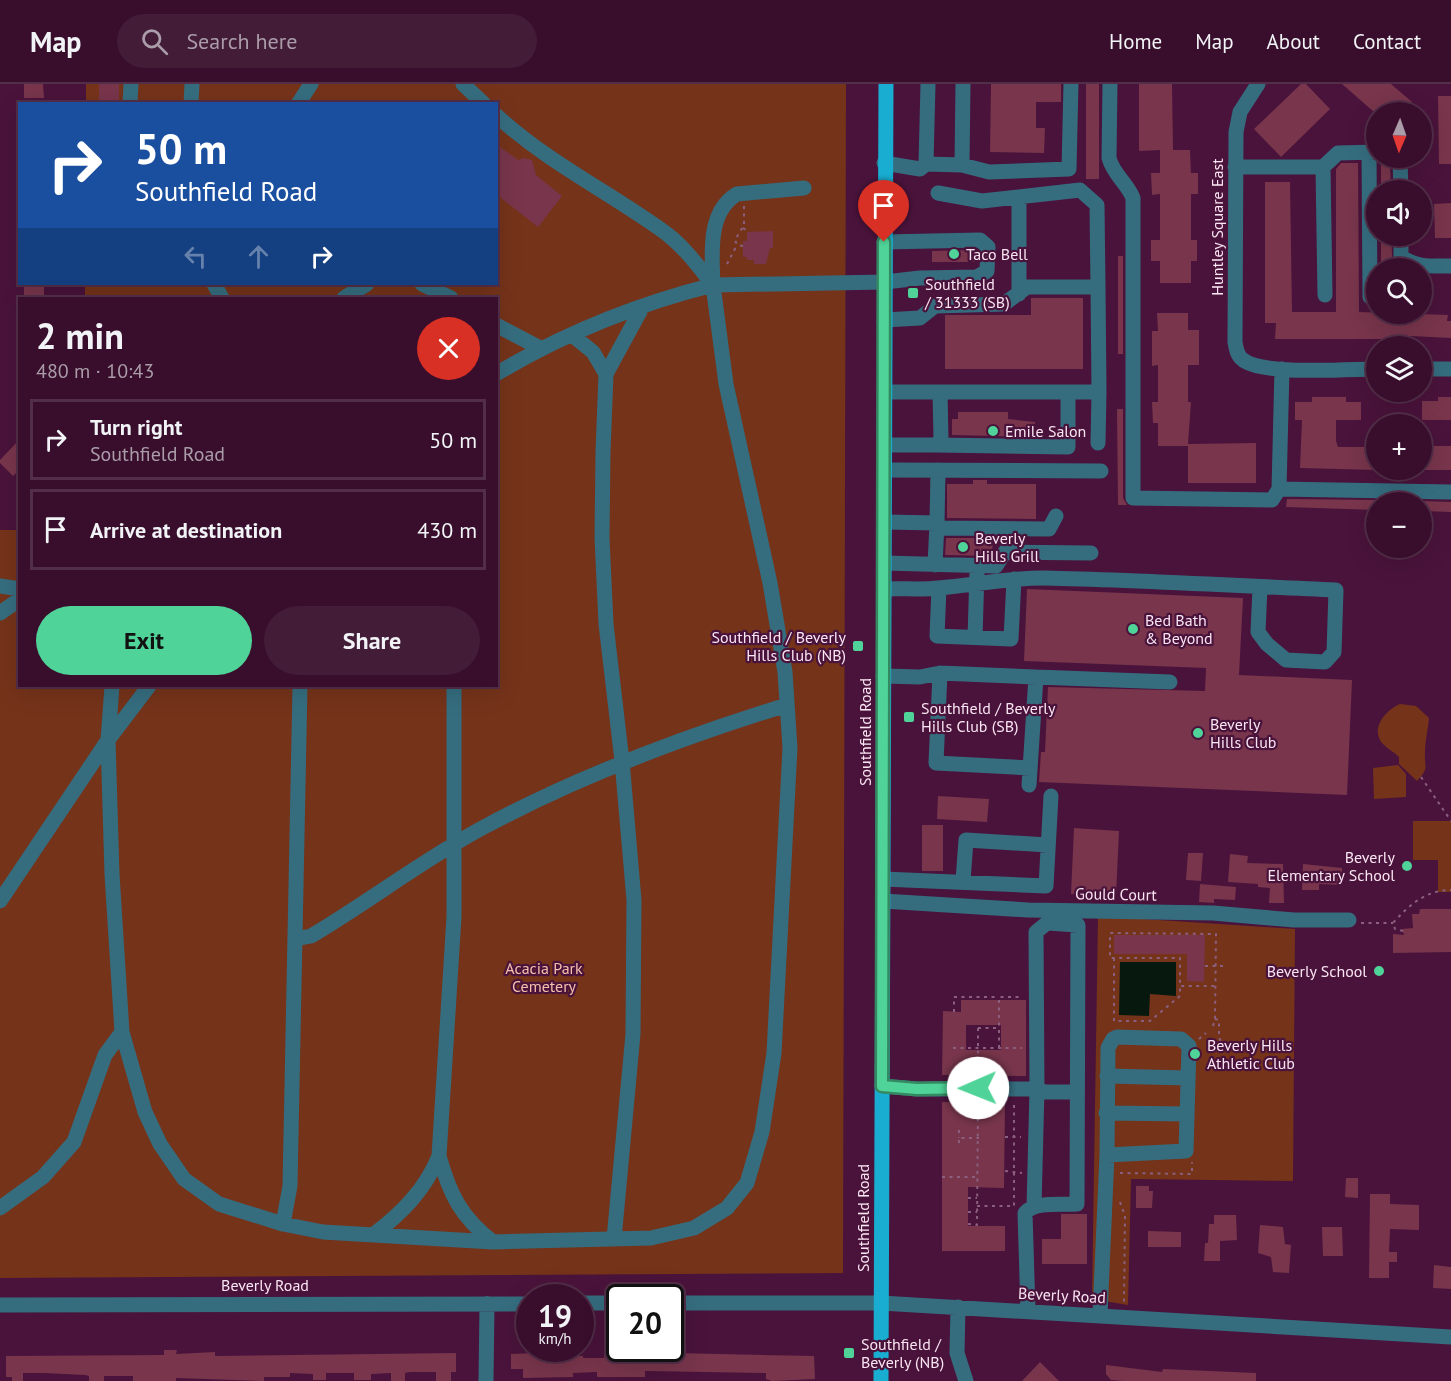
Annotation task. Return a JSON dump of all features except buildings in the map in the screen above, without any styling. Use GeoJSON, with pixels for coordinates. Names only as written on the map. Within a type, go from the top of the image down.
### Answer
{"type":"FeatureCollection","features":[{"type":"Feature","properties":{"kind":"main road","name":"Southfield Road"},"geometry":{"type":"LineString","coordinates":[[881,1381],[886,84]]}},
{"type":"Feature","properties":{"kind":"street"},"geometry":{"type":"LineString","coordinates":[[130,102],[131,84]]}},
{"type":"Feature","properties":{"kind":"street"},"geometry":{"type":"LineString","coordinates":[[191,102],[192,84]]}},
{"type":"Feature","properties":{"kind":"street"},"geometry":{"type":"LineString","coordinates":[[299,102],[311,84]]}},
{"type":"Feature","properties":{"kind":"street"},"geometry":{"type":"LineString","coordinates":[[463,84],[482,102]]}},
{"type":"Feature","properties":{"kind":"street"},"geometry":{"type":"LineString","coordinates":[[884,163],[921,169],[926,164],[928,84]]}},
{"type":"Feature","properties":{"kind":"street"},"geometry":{"type":"LineString","coordinates":[[962,165],[963,84]]}},
{"type":"Feature","properties":{"kind":"street"},"geometry":{"type":"LineString","coordinates":[[926,164],[962,165],[989,172],[1069,169],[1071,84]]}},
{"type":"Feature","properties":{"kind":"street"},"geometry":{"type":"LineString","coordinates":[[1110,84],[1109,158],[1112,169],[1128,186],[1133,198],[1134,498],[1272,500],[1279,489],[1282,369],[1366,369]]}},
{"type":"Feature","properties":{"kind":"street","name":"Huntley Square East"},"geometry":{"type":"LineString","coordinates":[[1258,84],[1240,112],[1236,132],[1235,342],[1238,354],[1248,363],[1257,367],[1282,369]]}},
{"type":"Feature","properties":{"kind":"street"},"geometry":{"type":"LineString","coordinates":[[498,117],[580,179],[668,235],[688,254],[713,285]]}},
{"type":"Feature","properties":{"kind":"street"},"geometry":{"type":"LineString","coordinates":[[1235,167],[1323,166],[1338,153],[1366,152]]}},
{"type":"Feature","properties":{"kind":"street"},"geometry":{"type":"LineString","coordinates":[[1323,166],[1325,295]]}},
{"type":"Feature","properties":{"kind":"street"},"geometry":{"type":"LineString","coordinates":[[1371,258],[1373,168]]}},
{"type":"Feature","properties":{"kind":"street"},"geometry":{"type":"LineString","coordinates":[[112,687],[108,740],[112,874],[122,1032],[145,1112],[160,1144],[184,1179],[219,1204],[283,1224],[323,1232],[493,1242],[651,1238],[694,1228],[727,1208],[747,1183],[762,1132],[774,1053],[789,810],[790,748],[787,705],[770,583],[726,384],[713,285],[712,255],[717,216],[729,199],[744,193],[804,188]]}},
{"type":"Feature","properties":{"kind":"street"},"geometry":{"type":"LineString","coordinates":[[938,194],[982,201],[1080,190],[1097,205],[1098,443]]}},
{"type":"Feature","properties":{"kind":"street"},"geometry":{"type":"LineString","coordinates":[[1019,197],[1019,294]]}},
{"type":"Feature","properties":{"kind":"street"},"geometry":{"type":"LineString","coordinates":[[498,373],[540,348],[643,306],[713,285],[885,282],[920,278],[977,277],[987,271],[988,247],[980,240],[884,242]]}},
{"type":"Feature","properties":{"kind":"street"},"geometry":{"type":"LineString","coordinates":[[1401,246],[1401,256],[1409,262],[1425,266],[1451,266]]}},
{"type":"Feature","properties":{"kind":"street"},"geometry":{"type":"LineString","coordinates":[[346,297],[365,285]]}},
{"type":"Feature","properties":{"kind":"street"},"geometry":{"type":"LineString","coordinates":[[424,285],[449,297]]}},
{"type":"Feature","properties":{"kind":"street"},"geometry":{"type":"LineString","coordinates":[[884,320],[920,318],[935,306],[1004,304],[1027,287],[1098,287]]}},
{"type":"Feature","properties":{"kind":"street"},"geometry":{"type":"LineString","coordinates":[[614,1239],[633,1034],[633,900],[622,761],[607,635],[604,581],[606,374],[643,306]]}},
{"type":"Feature","properties":{"kind":"street"},"geometry":{"type":"LineString","coordinates":[[498,326],[540,348]]}},
{"type":"Feature","properties":{"kind":"street"},"geometry":{"type":"LineString","coordinates":[[572,335],[593,352],[606,374]]}},
{"type":"Feature","properties":{"kind":"street"},"geometry":{"type":"LineString","coordinates":[[1432,369],[1451,369]]}},
{"type":"Feature","properties":{"kind":"street"},"geometry":{"type":"LineString","coordinates":[[885,392],[1099,393]]}},
{"type":"Feature","properties":{"kind":"street"},"geometry":{"type":"LineString","coordinates":[[936,445],[941,439],[940,392]]}},
{"type":"Feature","properties":{"kind":"street"},"geometry":{"type":"LineString","coordinates":[[885,445],[1068,447],[1068,393]]}},
{"type":"Feature","properties":{"kind":"street"},"geometry":{"type":"LineString","coordinates":[[885,470],[1101,471]]}},
{"type":"Feature","properties":{"kind":"street"},"geometry":{"type":"LineString","coordinates":[[935,565],[938,470]]}},
{"type":"Feature","properties":{"kind":"street"},"geometry":{"type":"LineString","coordinates":[[1279,489],[1451,492]]}},
{"type":"Feature","properties":{"kind":"street"},"geometry":{"type":"LineString","coordinates":[[937,523],[941,528],[1049,529],[1056,516]]}},
{"type":"Feature","properties":{"kind":"street"},"geometry":{"type":"LineString","coordinates":[[885,522],[937,523]]}},
{"type":"Feature","properties":{"kind":"street"},"geometry":{"type":"LineString","coordinates":[[884,563],[996,566],[1005,552],[1091,553]]}},
{"type":"Feature","properties":{"kind":"street"},"geometry":{"type":"LineString","coordinates":[[975,637],[977,566]]}},
{"type":"Feature","properties":{"kind":"street"},"geometry":{"type":"LineString","coordinates":[[884,588],[939,588],[1014,579],[1260,587],[1336,590],[1334,652],[1325,662],[1286,660],[1267,644],[1258,632],[1260,587]]}},
{"type":"Feature","properties":{"kind":"street"},"geometry":{"type":"LineString","coordinates":[[939,588],[937,636],[1011,639],[1014,579]]}},
{"type":"Feature","properties":{"kind":"street"},"geometry":{"type":"LineString","coordinates":[[0,586],[18,589]]}},
{"type":"Feature","properties":{"kind":"street"},"geometry":{"type":"LineString","coordinates":[[0,613],[18,600]]}},
{"type":"Feature","properties":{"kind":"street"},"geometry":{"type":"LineString","coordinates":[[940,674],[936,763],[1030,768]]}},
{"type":"Feature","properties":{"kind":"street"},"geometry":{"type":"LineString","coordinates":[[883,676],[920,677],[940,674],[1170,682]]}},
{"type":"Feature","properties":{"kind":"street"},"geometry":{"type":"LineString","coordinates":[[1029,785],[1034,736],[1036,677]]}},
{"type":"Feature","properties":{"kind":"street"},"geometry":{"type":"LineString","coordinates":[[0,901],[108,740],[148,687]]}},
{"type":"Feature","properties":{"kind":"street"},"geometry":{"type":"LineString","coordinates":[[283,1224],[290,1186],[300,687]]}},
{"type":"Feature","properties":{"kind":"street"},"geometry":{"type":"LineString","coordinates":[[373,1235],[394,1219],[415,1198],[431,1177],[439,1156],[453,960],[454,687]]}},
{"type":"Feature","properties":{"kind":"street"},"geometry":{"type":"LineString","coordinates":[[295,939],[311,936],[455,843],[527,805],[622,761],[787,705]]}},
{"type":"Feature","properties":{"kind":"street"},"geometry":{"type":"LineString","coordinates":[[883,879],[1046,885],[1051,796]]}},
{"type":"Feature","properties":{"kind":"street"},"geometry":{"type":"LineString","coordinates":[[963,881],[966,840],[1048,845]]}},
{"type":"Feature","properties":{"kind":"street","name":"Gould Court"},"geometry":{"type":"LineString","coordinates":[[883,901],[1028,910],[1213,913],[1294,920],[1349,920]]}},
{"type":"Feature","properties":{"kind":"street"},"geometry":{"type":"LineString","coordinates":[[1028,1311],[1025,1213],[1034,1207],[1077,1204],[1078,925],[1047,923],[1036,932],[1037,1089],[1034,1207]]}},
{"type":"Feature","properties":{"kind":"street"},"geometry":{"type":"LineString","coordinates":[[0,1208],[43,1177],[74,1142],[105,1055],[122,1032]]}},
{"type":"Feature","properties":{"kind":"street"},"geometry":{"type":"LineString","coordinates":[[1100,1315],[1107,1155],[1108,1048],[1113,1039],[1181,1039],[1189,1046],[1187,1146],[1182,1152],[1112,1152],[1107,1155]]}},
{"type":"Feature","properties":{"kind":"street"},"geometry":{"type":"LineString","coordinates":[[1107,1076],[1188,1078]]}},
{"type":"Feature","properties":{"kind":"street"},"geometry":{"type":"LineString","coordinates":[[882,1086],[917,1089],[1037,1089],[1044,1092],[1077,1092]]}},
{"type":"Feature","properties":{"kind":"street"},"geometry":{"type":"LineString","coordinates":[[1106,1113],[1187,1114]]}},
{"type":"Feature","properties":{"kind":"street"},"geometry":{"type":"LineString","coordinates":[[439,1156],[446,1183],[459,1209],[493,1242]]}},
{"type":"Feature","properties":{"kind":"street","name":"Beverly Road"},"geometry":{"type":"LineString","coordinates":[[684,1303],[881,1303],[1451,1337]]}},
{"type":"Feature","properties":{"kind":"street"},"geometry":{"type":"LineString","coordinates":[[486,1381],[487,1304]]}},
{"type":"Feature","properties":{"kind":"street","name":"Beverly Road"},"geometry":{"type":"LineString","coordinates":[[0,1305],[516,1304]]}},
{"type":"Feature","properties":{"kind":"street"},"geometry":{"type":"LineString","coordinates":[[958,1307],[957,1353],[966,1381]]}},
{"type":"Feature","properties":{"kind":"path"},"geometry":{"type":"LineString","coordinates":[[743,246],[737,245],[735,240],[742,228],[744,193]]}},
{"type":"Feature","properties":{"kind":"path"},"geometry":{"type":"LineString","coordinates":[[742,228],[749,232]]}},
{"type":"Feature","properties":{"kind":"path"},"geometry":{"type":"LineString","coordinates":[[1421,777],[1451,821]]}},
{"type":"Feature","properties":{"kind":"path"},"geometry":{"type":"LineString","coordinates":[[1349,920],[1363,924],[1393,923],[1416,899],[1442,890],[1451,890]]}},
{"type":"Feature","properties":{"kind":"path"},"geometry":{"type":"LineString","coordinates":[[1393,923],[1395,929],[1403,931]]}},
{"type":"Feature","properties":{"kind":"path"},"geometry":{"type":"LineString","coordinates":[[1114,958],[1114,1021],[1150,1021],[1180,996],[1180,958],[1110,957],[1110,933],[1216,934],[1213,1026]]}},
{"type":"Feature","properties":{"kind":"path"},"geometry":{"type":"LineString","coordinates":[[1204,966],[1225,966]]}},
{"type":"Feature","properties":{"kind":"path"},"geometry":{"type":"LineString","coordinates":[[1180,986],[1216,986]]}},
{"type":"Feature","properties":{"kind":"path"},"geometry":{"type":"LineString","coordinates":[[954,1012],[954,997],[1036,997]]}},
{"type":"Feature","properties":{"kind":"path"},"geometry":{"type":"LineString","coordinates":[[999,997],[999,1048]]}},
{"type":"Feature","properties":{"kind":"path"},"geometry":{"type":"LineString","coordinates":[[1215,1019],[1219,1020],[1219,1038],[1224,1046]]}},
{"type":"Feature","properties":{"kind":"path"},"geometry":{"type":"LineString","coordinates":[[968,1224],[977,1225],[978,1027],[999,1028]]}},
{"type":"Feature","properties":{"kind":"path"},"geometry":{"type":"LineString","coordinates":[[1195,1042],[1206,1033]]}},
{"type":"Feature","properties":{"kind":"path"},"geometry":{"type":"LineString","coordinates":[[953,1048],[1036,1048]]}},
{"type":"Feature","properties":{"kind":"path"},"geometry":{"type":"LineString","coordinates":[[977,1206],[1014,1206],[1014,1089]]}},
{"type":"Feature","properties":{"kind":"path"},"geometry":{"type":"LineString","coordinates":[[959,1130],[959,1143]]}},
{"type":"Feature","properties":{"kind":"path"},"geometry":{"type":"LineString","coordinates":[[1005,1137],[1036,1137]]}},
{"type":"Feature","properties":{"kind":"path"},"geometry":{"type":"LineString","coordinates":[[959,1138],[979,1138]]}},
{"type":"Feature","properties":{"kind":"path"},"geometry":{"type":"LineString","coordinates":[[1115,1173],[1192,1174],[1192,1162]]}},
{"type":"Feature","properties":{"kind":"path"},"geometry":{"type":"LineString","coordinates":[[942,1177],[977,1177]]}},
{"type":"Feature","properties":{"kind":"path"},"geometry":{"type":"LineString","coordinates":[[968,1198],[977,1198]]}},
{"type":"Feature","properties":{"kind":"path"},"geometry":{"type":"LineString","coordinates":[[1117,1198],[1125,1216],[1124,1309]]}},
{"type":"Feature","properties":{"kind":"path"},"geometry":{"type":"LineString","coordinates":[[968,1212],[977,1212]]}},
{"type":"Feature","properties":{"kind":"green space","name":"Acacia Park Cemetery"},"geometry":{"type":"Polygon","coordinates":[[[86,84],[846,84],[843,1273],[0,1278],[0,530],[18,530],[18,687],[498,687],[498,297],[85,297],[85,285],[498,285],[498,102],[86,102],[86,84]]]}},
{"type":"Feature","properties":{"kind":"green space"},"geometry":{"type":"Polygon","coordinates":[[[1400,704],[1416,706],[1429,718],[1425,748],[1426,767],[1417,781],[1399,764],[1399,757],[1380,740],[1378,734],[1382,718],[1400,704]]]}},
{"type":"Feature","properties":{"kind":"green space"},"geometry":{"type":"Polygon","coordinates":[[[1398,765],[1406,774],[1406,797],[1374,799],[1373,768],[1398,765]]]}},
{"type":"Feature","properties":{"kind":"green space"},"geometry":{"type":"Polygon","coordinates":[[[1413,821],[1451,821],[1451,892],[1438,892],[1438,860],[1413,860],[1413,821]]]}},
{"type":"Feature","properties":{"kind":"green space","name":"Beverly Hills Athletic Club"},"geometry":{"type":"Polygon","coordinates":[[[1098,916],[1295,929],[1293,1181],[1131,1179],[1128,1305],[1092,1299],[1098,916]]]}},
{"type":"Feature","properties":{"kind":"shaded area"},"geometry":{"type":"Polygon","coordinates":[[[1120,962],[1176,962],[1176,996],[1150,994],[1149,1016],[1119,1015],[1120,962]]]}},
{"type":"Feature","properties":{"kind":"place","name":"Taco Bell"},"geometry":{"type":"Point","coordinates":[954,254]}},
{"type":"Feature","properties":{"kind":"place","name":"Southfield / 31333 (SB)"},"geometry":{"type":"Point","coordinates":[913,293]}},
{"type":"Feature","properties":{"kind":"place","name":"Emile Salon"},"geometry":{"type":"Point","coordinates":[993,431]}},
{"type":"Feature","properties":{"kind":"place","name":"Beverly Hills Grill"},"geometry":{"type":"Point","coordinates":[963,547]}},
{"type":"Feature","properties":{"kind":"place","name":"Bed Bath & Beyond"},"geometry":{"type":"Point","coordinates":[1133,629]}},
{"type":"Feature","properties":{"kind":"place","name":"Southfield / Beverly Hills Club (NB)"},"geometry":{"type":"Point","coordinates":[858,646]}},
{"type":"Feature","properties":{"kind":"place","name":"Southfield / Beverly Hills Club (SB)"},"geometry":{"type":"Point","coordinates":[909,717]}},
{"type":"Feature","properties":{"kind":"place","name":"Beverly Hills Club"},"geometry":{"type":"Point","coordinates":[1198,733]}},
{"type":"Feature","properties":{"kind":"place","name":"Beverly Elementary School"},"geometry":{"type":"Point","coordinates":[1407,866]}},
{"type":"Feature","properties":{"kind":"place","name":"Beverly School"},"geometry":{"type":"Point","coordinates":[1379,971]}},
{"type":"Feature","properties":{"kind":"place","name":"Beverly Hills Athletic Club"},"geometry":{"type":"Point","coordinates":[1195,1054]}},
{"type":"Feature","properties":{"kind":"place","name":"Southfield / Beverly (NB)"},"geometry":{"type":"Point","coordinates":[849,1353]}},
{"type":"Feature","properties":{"kind":"route"},"geometry":{"type":"LineString","coordinates":[[884,242],[882,1086],[917,1089],[978,1088]]}}]}
